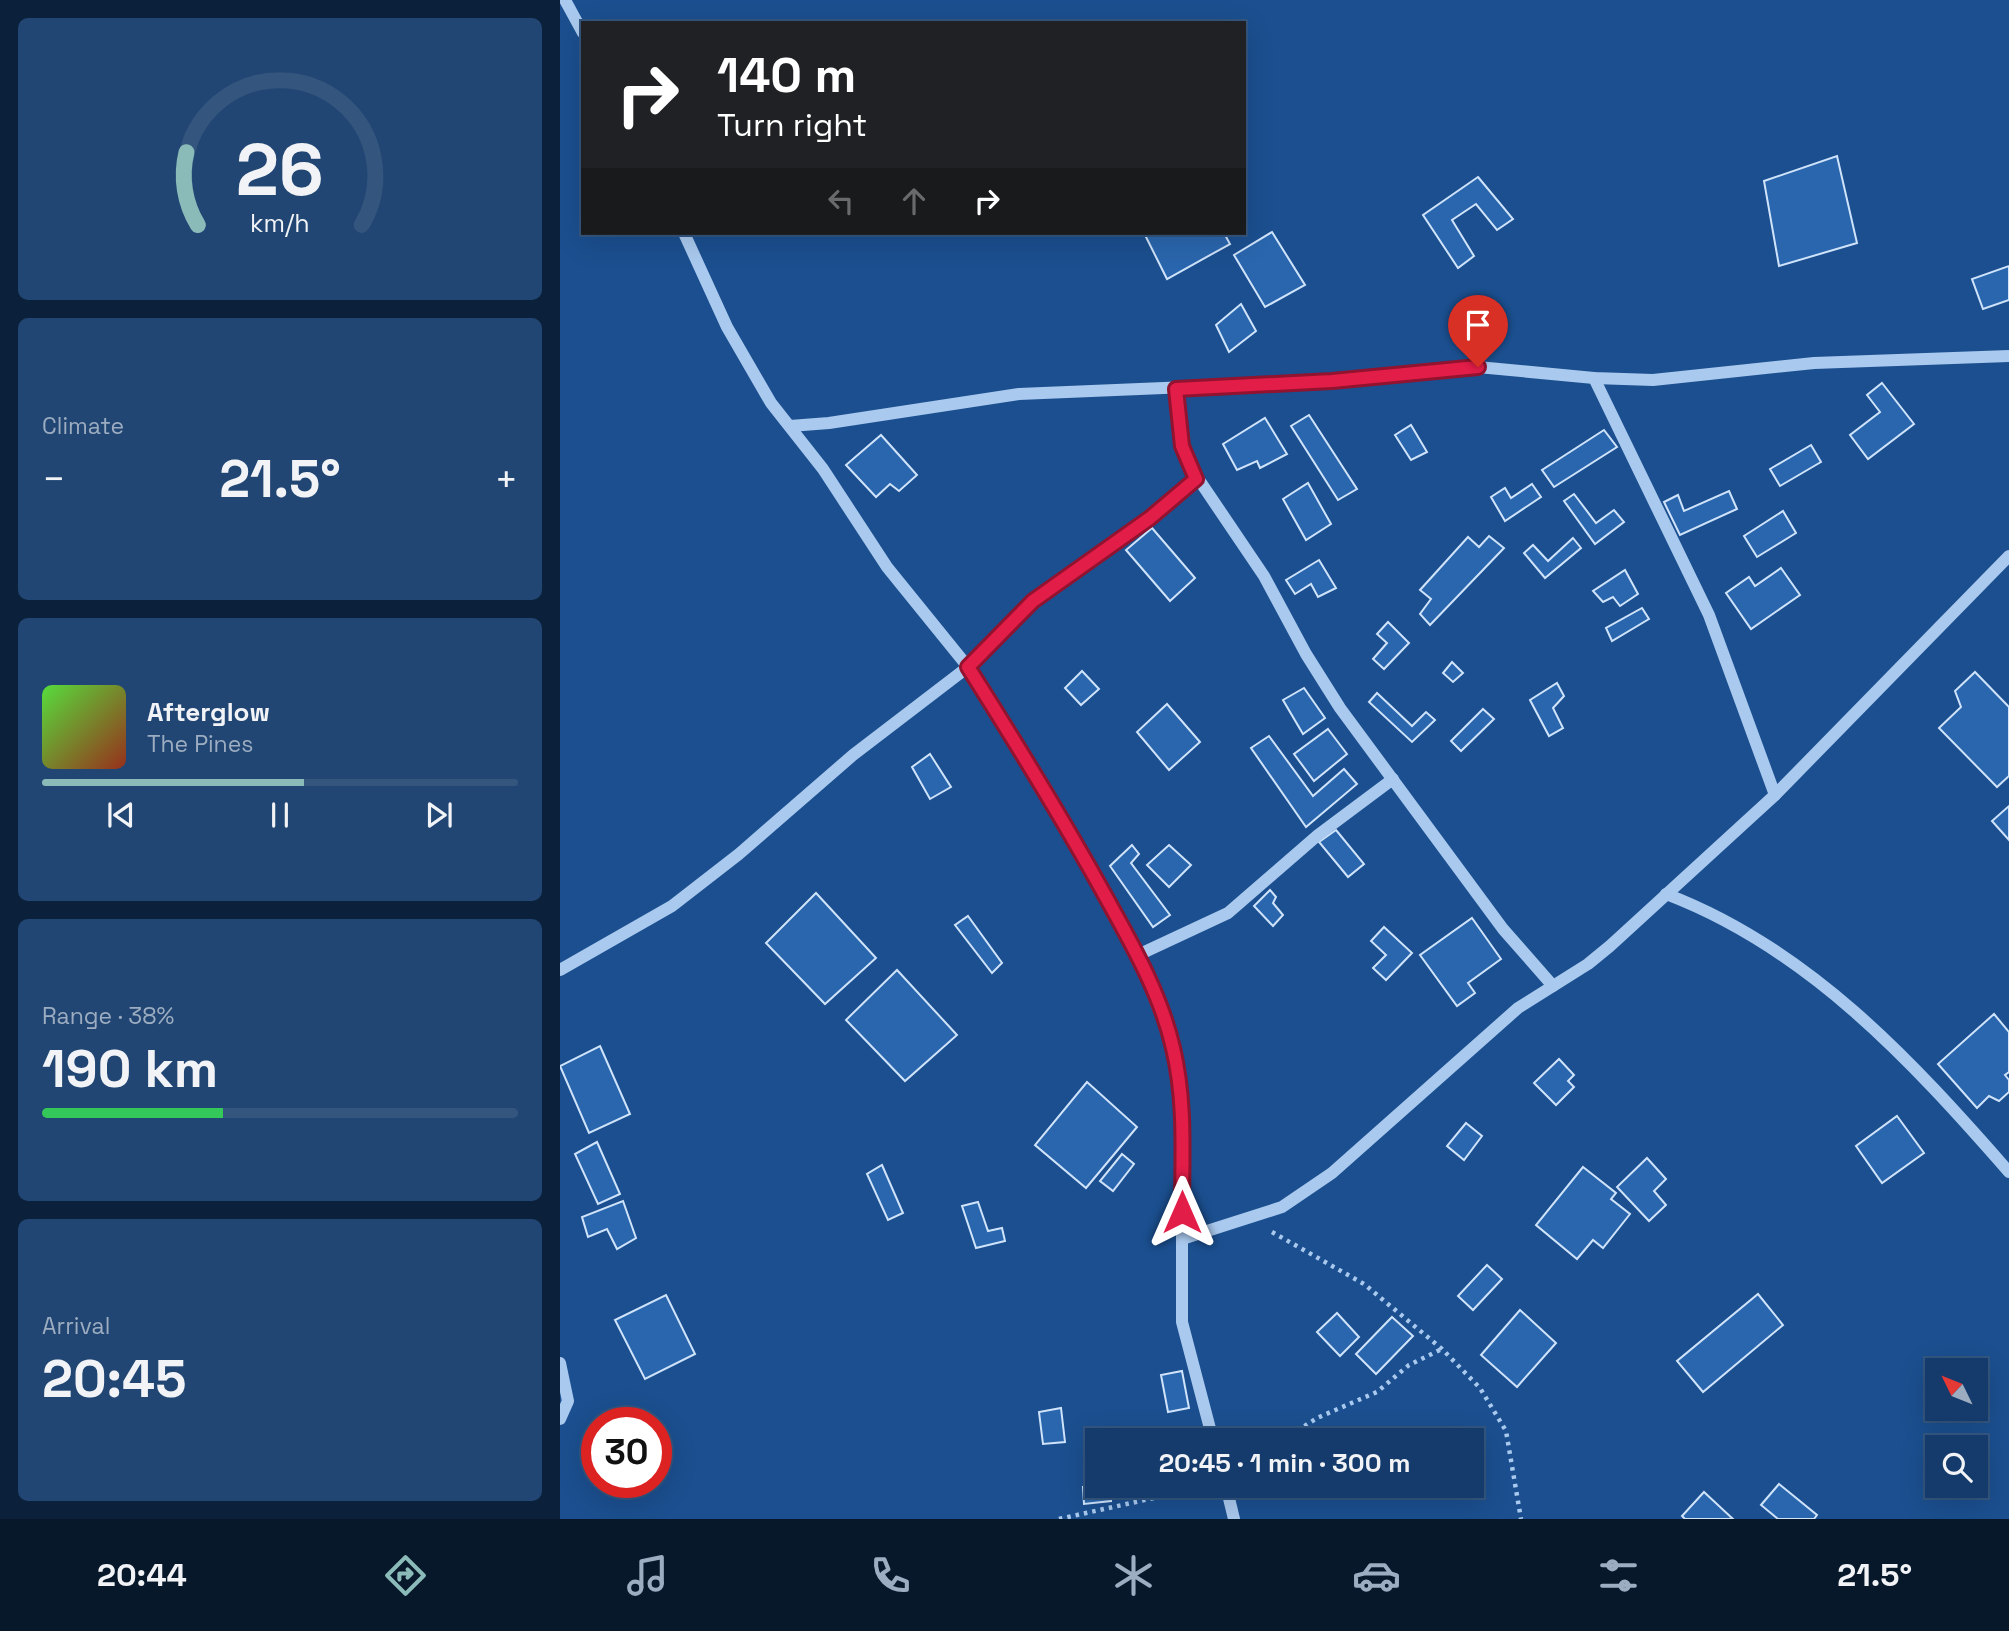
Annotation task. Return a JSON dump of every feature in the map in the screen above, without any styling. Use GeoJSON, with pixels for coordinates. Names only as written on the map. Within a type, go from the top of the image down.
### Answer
{"type":"FeatureCollection","features":[{"type":"Feature","properties":{"kind":"street"},"geometry":{"type":"LineString","coordinates":[[565,0],[581,29]]}},
{"type":"Feature","properties":{"kind":"street"},"geometry":{"type":"LineString","coordinates":[[685,235],[727,327],[771,403],[847,504],[887,567],[968,667],[1060,813],[1138,955],[1173,1047],[1180,1092],[1181,1322],[1210,1428]]}},
{"type":"Feature","properties":{"kind":"street"},"geometry":{"type":"LineString","coordinates":[[790,426],[829,423],[1019,394],[1104,388],[1176,389],[1332,381],[1478,367],[1594,378],[1653,380],[1814,363],[2009,356]]}},
{"type":"Feature","properties":{"kind":"street"},"geometry":{"type":"LineString","coordinates":[[1594,378],[1709,615],[1775,795]]}},
{"type":"Feature","properties":{"kind":"street"},"geometry":{"type":"LineString","coordinates":[[1176,389],[1182,446],[1196,479],[1264,576],[1291,629],[1340,708],[1503,929],[1553,986]]}},
{"type":"Feature","properties":{"kind":"street"},"geometry":{"type":"LineString","coordinates":[[560,970],[672,906],[739,854],[853,755],[968,667],[1033,601],[1159,512],[1196,479]]}},
{"type":"Feature","properties":{"kind":"street"},"geometry":{"type":"LineString","coordinates":[[1182,1239],[1282,1207],[1332,1173],[1518,1008],[1588,964],[1775,795],[2009,556]]}},
{"type":"Feature","properties":{"kind":"street"},"geometry":{"type":"LineString","coordinates":[[1138,955],[1183,937],[1228,913],[1318,835],[1393,779]]}},
{"type":"Feature","properties":{"kind":"street"},"geometry":{"type":"LineString","coordinates":[[1666,894],[1704,908],[1748,931],[1815,977],[1924,1078],[2009,1172]]}},
{"type":"Feature","properties":{"kind":"street"},"geometry":{"type":"LineString","coordinates":[[560,1363],[568,1390],[568,1401],[560,1419]]}},
{"type":"Feature","properties":{"kind":"street"},"geometry":{"type":"LineString","coordinates":[[1229,1498],[1234,1519]]}},
{"type":"Feature","properties":{"kind":"path"},"geometry":{"type":"LineString","coordinates":[[1247,1218],[1364,1284],[1442,1349],[1480,1388],[1506,1431],[1521,1519]]}},
{"type":"Feature","properties":{"kind":"path"},"geometry":{"type":"LineString","coordinates":[[1302,1428],[1317,1418],[1377,1392],[1409,1365],[1442,1349]]}},
{"type":"Feature","properties":{"kind":"path"},"geometry":{"type":"LineString","coordinates":[[1059,1519],[1154,1498]]}},
{"type":"Feature","properties":{"kind":"building"},"geometry":{"type":"Polygon","coordinates":[[[1837,156],[1857,243],[1779,266],[1764,181],[1837,156]]]}},
{"type":"Feature","properties":{"kind":"building"},"geometry":{"type":"Polygon","coordinates":[[[1478,177],[1513,219],[1497,230],[1476,204],[1452,220],[1474,256],[1458,268],[1423,215],[1478,177]]]}},
{"type":"Feature","properties":{"kind":"building"},"geometry":{"type":"Polygon","coordinates":[[[1272,232],[1305,285],[1265,307],[1234,255],[1272,232]]]}},
{"type":"Feature","properties":{"kind":"building"},"geometry":{"type":"Polygon","coordinates":[[[1145,235],[1225,235],[1230,244],[1167,279],[1145,235]]]}},
{"type":"Feature","properties":{"kind":"building"},"geometry":{"type":"Polygon","coordinates":[[[2009,266],[2009,300],[1983,309],[1972,279],[2009,266]]]}},
{"type":"Feature","properties":{"kind":"building"},"geometry":{"type":"Polygon","coordinates":[[[1241,304],[1256,331],[1229,352],[1216,325],[1241,304]]]}},
{"type":"Feature","properties":{"kind":"building"},"geometry":{"type":"Polygon","coordinates":[[[1882,383],[1914,424],[1868,459],[1850,435],[1880,412],[1867,395],[1882,383]]]}},
{"type":"Feature","properties":{"kind":"building"},"geometry":{"type":"Polygon","coordinates":[[[1309,415],[1357,489],[1338,500],[1291,426],[1309,415]]]}},
{"type":"Feature","properties":{"kind":"building"},"geometry":{"type":"Polygon","coordinates":[[[1265,418],[1287,454],[1260,468],[1257,461],[1237,470],[1223,444],[1265,418]]]}},
{"type":"Feature","properties":{"kind":"building"},"geometry":{"type":"Polygon","coordinates":[[[1411,425],[1427,452],[1411,460],[1395,435],[1411,425]]]}},
{"type":"Feature","properties":{"kind":"building"},"geometry":{"type":"Polygon","coordinates":[[[1604,430],[1617,447],[1554,487],[1542,470],[1604,430]]]}},
{"type":"Feature","properties":{"kind":"building"},"geometry":{"type":"Polygon","coordinates":[[[881,435],[917,475],[899,491],[890,484],[876,497],[846,465],[881,435]]]}},
{"type":"Feature","properties":{"kind":"building"},"geometry":{"type":"Polygon","coordinates":[[[1811,445],[1821,462],[1780,486],[1770,469],[1811,445]]]}},
{"type":"Feature","properties":{"kind":"building"},"geometry":{"type":"Polygon","coordinates":[[[1308,483],[1331,524],[1306,540],[1283,499],[1308,483]]]}},
{"type":"Feature","properties":{"kind":"building"},"geometry":{"type":"Polygon","coordinates":[[[1532,484],[1541,497],[1505,521],[1491,497],[1505,488],[1511,498],[1532,484]]]}},
{"type":"Feature","properties":{"kind":"building"},"geometry":{"type":"Polygon","coordinates":[[[1729,491],[1737,509],[1680,535],[1664,502],[1678,495],[1684,511],[1729,491]]]}},
{"type":"Feature","properties":{"kind":"building"},"geometry":{"type":"Polygon","coordinates":[[[1574,494],[1596,523],[1614,510],[1624,522],[1595,544],[1564,501],[1574,494]]]}},
{"type":"Feature","properties":{"kind":"building"},"geometry":{"type":"Polygon","coordinates":[[[1783,511],[1796,533],[1757,557],[1744,536],[1783,511]]]}},
{"type":"Feature","properties":{"kind":"building"},"geometry":{"type":"Polygon","coordinates":[[[1152,528],[1195,578],[1170,601],[1126,550],[1152,528]]]}},
{"type":"Feature","properties":{"kind":"building"},"geometry":{"type":"Polygon","coordinates":[[[1489,536],[1504,548],[1430,625],[1420,614],[1431,599],[1420,590],[1468,537],[1479,547],[1489,536]]]}},
{"type":"Feature","properties":{"kind":"building"},"geometry":{"type":"Polygon","coordinates":[[[1573,538],[1581,548],[1545,578],[1524,553],[1533,545],[1548,561],[1573,538]]]}},
{"type":"Feature","properties":{"kind":"building"},"geometry":{"type":"Polygon","coordinates":[[[1319,560],[1336,588],[1318,597],[1311,584],[1295,594],[1286,580],[1319,560]]]}},
{"type":"Feature","properties":{"kind":"building"},"geometry":{"type":"Polygon","coordinates":[[[1781,568],[1800,595],[1751,629],[1726,593],[1749,577],[1755,586],[1781,568]]]}},
{"type":"Feature","properties":{"kind":"building"},"geometry":{"type":"Polygon","coordinates":[[[1625,570],[1638,594],[1620,606],[1613,597],[1603,602],[1593,591],[1625,570]]]}},
{"type":"Feature","properties":{"kind":"building"},"geometry":{"type":"Polygon","coordinates":[[[1642,608],[1649,619],[1612,641],[1606,628],[1642,608]]]}},
{"type":"Feature","properties":{"kind":"building"},"geometry":{"type":"Polygon","coordinates":[[[1388,622],[1409,643],[1384,669],[1373,659],[1387,643],[1377,634],[1388,622]]]}},
{"type":"Feature","properties":{"kind":"building"},"geometry":{"type":"Polygon","coordinates":[[[1452,662],[1463,673],[1453,682],[1443,673],[1452,662]]]}},
{"type":"Feature","properties":{"kind":"building"},"geometry":{"type":"Polygon","coordinates":[[[1082,671],[1099,689],[1081,705],[1065,688],[1082,671]]]}},
{"type":"Feature","properties":{"kind":"building"},"geometry":{"type":"Polygon","coordinates":[[[1975,672],[2009,707],[2009,776],[1997,787],[1939,728],[1961,707],[1955,691],[1975,672]]]}},
{"type":"Feature","properties":{"kind":"building"},"geometry":{"type":"Polygon","coordinates":[[[1557,683],[1564,696],[1553,708],[1563,728],[1549,736],[1530,700],[1557,683]]]}},
{"type":"Feature","properties":{"kind":"building"},"geometry":{"type":"Polygon","coordinates":[[[1304,688],[1325,718],[1303,734],[1283,700],[1304,688]]]}},
{"type":"Feature","properties":{"kind":"building"},"geometry":{"type":"Polygon","coordinates":[[[1377,693],[1412,726],[1426,712],[1435,720],[1412,742],[1369,702],[1377,693]]]}},
{"type":"Feature","properties":{"kind":"building"},"geometry":{"type":"Polygon","coordinates":[[[1167,704],[1200,742],[1169,770],[1137,732],[1167,704]]]}},
{"type":"Feature","properties":{"kind":"building"},"geometry":{"type":"Polygon","coordinates":[[[1483,709],[1494,719],[1461,751],[1451,741],[1483,709]]]}},
{"type":"Feature","properties":{"kind":"building"},"geometry":{"type":"Polygon","coordinates":[[[1328,729],[1347,754],[1314,781],[1294,754],[1328,729]]]}},
{"type":"Feature","properties":{"kind":"building"},"geometry":{"type":"Polygon","coordinates":[[[1269,736],[1313,796],[1344,769],[1357,784],[1306,827],[1251,748],[1269,736]]]}},
{"type":"Feature","properties":{"kind":"building"},"geometry":{"type":"Polygon","coordinates":[[[930,754],[951,787],[930,799],[912,767],[930,754]]]}},
{"type":"Feature","properties":{"kind":"building"},"geometry":{"type":"Polygon","coordinates":[[[2009,806],[2009,840],[1992,821],[2009,806]]]}},
{"type":"Feature","properties":{"kind":"building"},"geometry":{"type":"Polygon","coordinates":[[[1336,830],[1364,864],[1348,877],[1319,842],[1336,830]]]}},
{"type":"Feature","properties":{"kind":"building"},"geometry":{"type":"Polygon","coordinates":[[[1132,845],[1139,854],[1131,863],[1170,915],[1153,927],[1110,866],[1132,845]]]}},
{"type":"Feature","properties":{"kind":"building"},"geometry":{"type":"Polygon","coordinates":[[[1169,845],[1191,865],[1169,887],[1147,865],[1169,845]]]}},
{"type":"Feature","properties":{"kind":"building"},"geometry":{"type":"Polygon","coordinates":[[[1270,890],[1276,897],[1273,903],[1283,915],[1273,926],[1254,906],[1270,890]]]}},
{"type":"Feature","properties":{"kind":"building"},"geometry":{"type":"Polygon","coordinates":[[[816,893],[876,958],[825,1004],[766,943],[816,893]]]}},
{"type":"Feature","properties":{"kind":"building"},"geometry":{"type":"Polygon","coordinates":[[[968,916],[1002,963],[992,973],[955,925],[968,916]]]}},
{"type":"Feature","properties":{"kind":"building"},"geometry":{"type":"Polygon","coordinates":[[[1472,918],[1501,959],[1468,983],[1475,993],[1457,1006],[1420,955],[1472,918]]]}},
{"type":"Feature","properties":{"kind":"building"},"geometry":{"type":"Polygon","coordinates":[[[1384,927],[1412,953],[1386,980],[1373,968],[1386,955],[1371,941],[1384,927]]]}},
{"type":"Feature","properties":{"kind":"building"},"geometry":{"type":"Polygon","coordinates":[[[897,970],[957,1035],[905,1081],[846,1020],[897,970]]]}},
{"type":"Feature","properties":{"kind":"building"},"geometry":{"type":"Polygon","coordinates":[[[1994,1014],[2009,1032],[2009,1072],[2005,1075],[2009,1080],[2009,1092],[1999,1101],[1989,1096],[1977,1108],[1938,1064],[1994,1014]]]}},
{"type":"Feature","properties":{"kind":"building"},"geometry":{"type":"Polygon","coordinates":[[[600,1046],[630,1114],[589,1133],[560,1066],[600,1046]]]}},
{"type":"Feature","properties":{"kind":"building"},"geometry":{"type":"Polygon","coordinates":[[[1559,1059],[1574,1075],[1568,1081],[1574,1087],[1556,1105],[1534,1083],[1559,1059]]]}},
{"type":"Feature","properties":{"kind":"building"},"geometry":{"type":"Polygon","coordinates":[[[1087,1082],[1137,1127],[1086,1188],[1035,1145],[1087,1082]]]}},
{"type":"Feature","properties":{"kind":"building"},"geometry":{"type":"Polygon","coordinates":[[[1897,1116],[1924,1153],[1882,1183],[1856,1146],[1897,1116]]]}},
{"type":"Feature","properties":{"kind":"building"},"geometry":{"type":"Polygon","coordinates":[[[1466,1123],[1482,1136],[1464,1160],[1447,1146],[1466,1123]]]}},
{"type":"Feature","properties":{"kind":"building"},"geometry":{"type":"Polygon","coordinates":[[[597,1142],[620,1194],[598,1204],[575,1154],[597,1142]]]}},
{"type":"Feature","properties":{"kind":"building"},"geometry":{"type":"Polygon","coordinates":[[[1122,1154],[1134,1164],[1113,1191],[1100,1181],[1122,1154]]]}},
{"type":"Feature","properties":{"kind":"building"},"geometry":{"type":"Polygon","coordinates":[[[1647,1158],[1666,1179],[1654,1191],[1666,1205],[1649,1221],[1617,1187],[1647,1158]]]}},
{"type":"Feature","properties":{"kind":"building"},"geometry":{"type":"Polygon","coordinates":[[[882,1165],[903,1213],[888,1220],[867,1174],[882,1165]]]}},
{"type":"Feature","properties":{"kind":"building"},"geometry":{"type":"Polygon","coordinates":[[[1583,1167],[1616,1193],[1611,1199],[1630,1214],[1603,1248],[1593,1240],[1577,1259],[1536,1225],[1583,1167]]]}},
{"type":"Feature","properties":{"kind":"building"},"geometry":{"type":"Polygon","coordinates":[[[623,1201],[636,1238],[617,1249],[607,1229],[588,1237],[582,1217],[623,1201]]]}},
{"type":"Feature","properties":{"kind":"building"},"geometry":{"type":"Polygon","coordinates":[[[978,1202],[988,1231],[1002,1228],[1005,1241],[976,1248],[962,1206],[978,1202]]]}},
{"type":"Feature","properties":{"kind":"building"},"geometry":{"type":"Polygon","coordinates":[[[1487,1265],[1502,1279],[1473,1310],[1458,1296],[1487,1265]]]}},
{"type":"Feature","properties":{"kind":"building"},"geometry":{"type":"Polygon","coordinates":[[[1758,1294],[1783,1325],[1703,1392],[1677,1361],[1758,1294]]]}},
{"type":"Feature","properties":{"kind":"building"},"geometry":{"type":"Polygon","coordinates":[[[666,1295],[695,1354],[645,1379],[615,1320],[666,1295]]]}},
{"type":"Feature","properties":{"kind":"building"},"geometry":{"type":"Polygon","coordinates":[[[1520,1310],[1556,1343],[1517,1387],[1481,1355],[1520,1310]]]}},
{"type":"Feature","properties":{"kind":"building"},"geometry":{"type":"Polygon","coordinates":[[[1337,1313],[1359,1337],[1340,1356],[1317,1332],[1337,1313]]]}},
{"type":"Feature","properties":{"kind":"building"},"geometry":{"type":"Polygon","coordinates":[[[1392,1317],[1413,1336],[1376,1374],[1356,1354],[1392,1317]]]}},
{"type":"Feature","properties":{"kind":"building"},"geometry":{"type":"Polygon","coordinates":[[[1182,1371],[1189,1408],[1168,1412],[1161,1375],[1182,1371]]]}},
{"type":"Feature","properties":{"kind":"building"},"geometry":{"type":"Polygon","coordinates":[[[1061,1408],[1065,1442],[1043,1444],[1039,1412],[1061,1408]]]}},
{"type":"Feature","properties":{"kind":"building"},"geometry":{"type":"Polygon","coordinates":[[[1779,1484],[1817,1515],[1814,1519],[1778,1519],[1761,1505],[1779,1484]]]}},
{"type":"Feature","properties":{"kind":"building"},"geometry":{"type":"Polygon","coordinates":[[[1083,1487],[1085,1498],[1111,1498],[1111,1501],[1084,1504],[1083,1487]]]}},
{"type":"Feature","properties":{"kind":"building"},"geometry":{"type":"Polygon","coordinates":[[[1704,1492],[1733,1519],[1685,1519],[1682,1516],[1704,1492]]]}},
{"type":"Feature","properties":{"kind":"route"},"geometry":{"type":"LineString","coordinates":[[1182,1212],[1182,1103],[1173,1047],[1158,1003],[1138,955],[1060,813],[968,667],[1033,601],[1175,500],[1196,479],[1182,446],[1177,419],[1176,389],[1332,381],[1433,369],[1478,367]]}}]}
